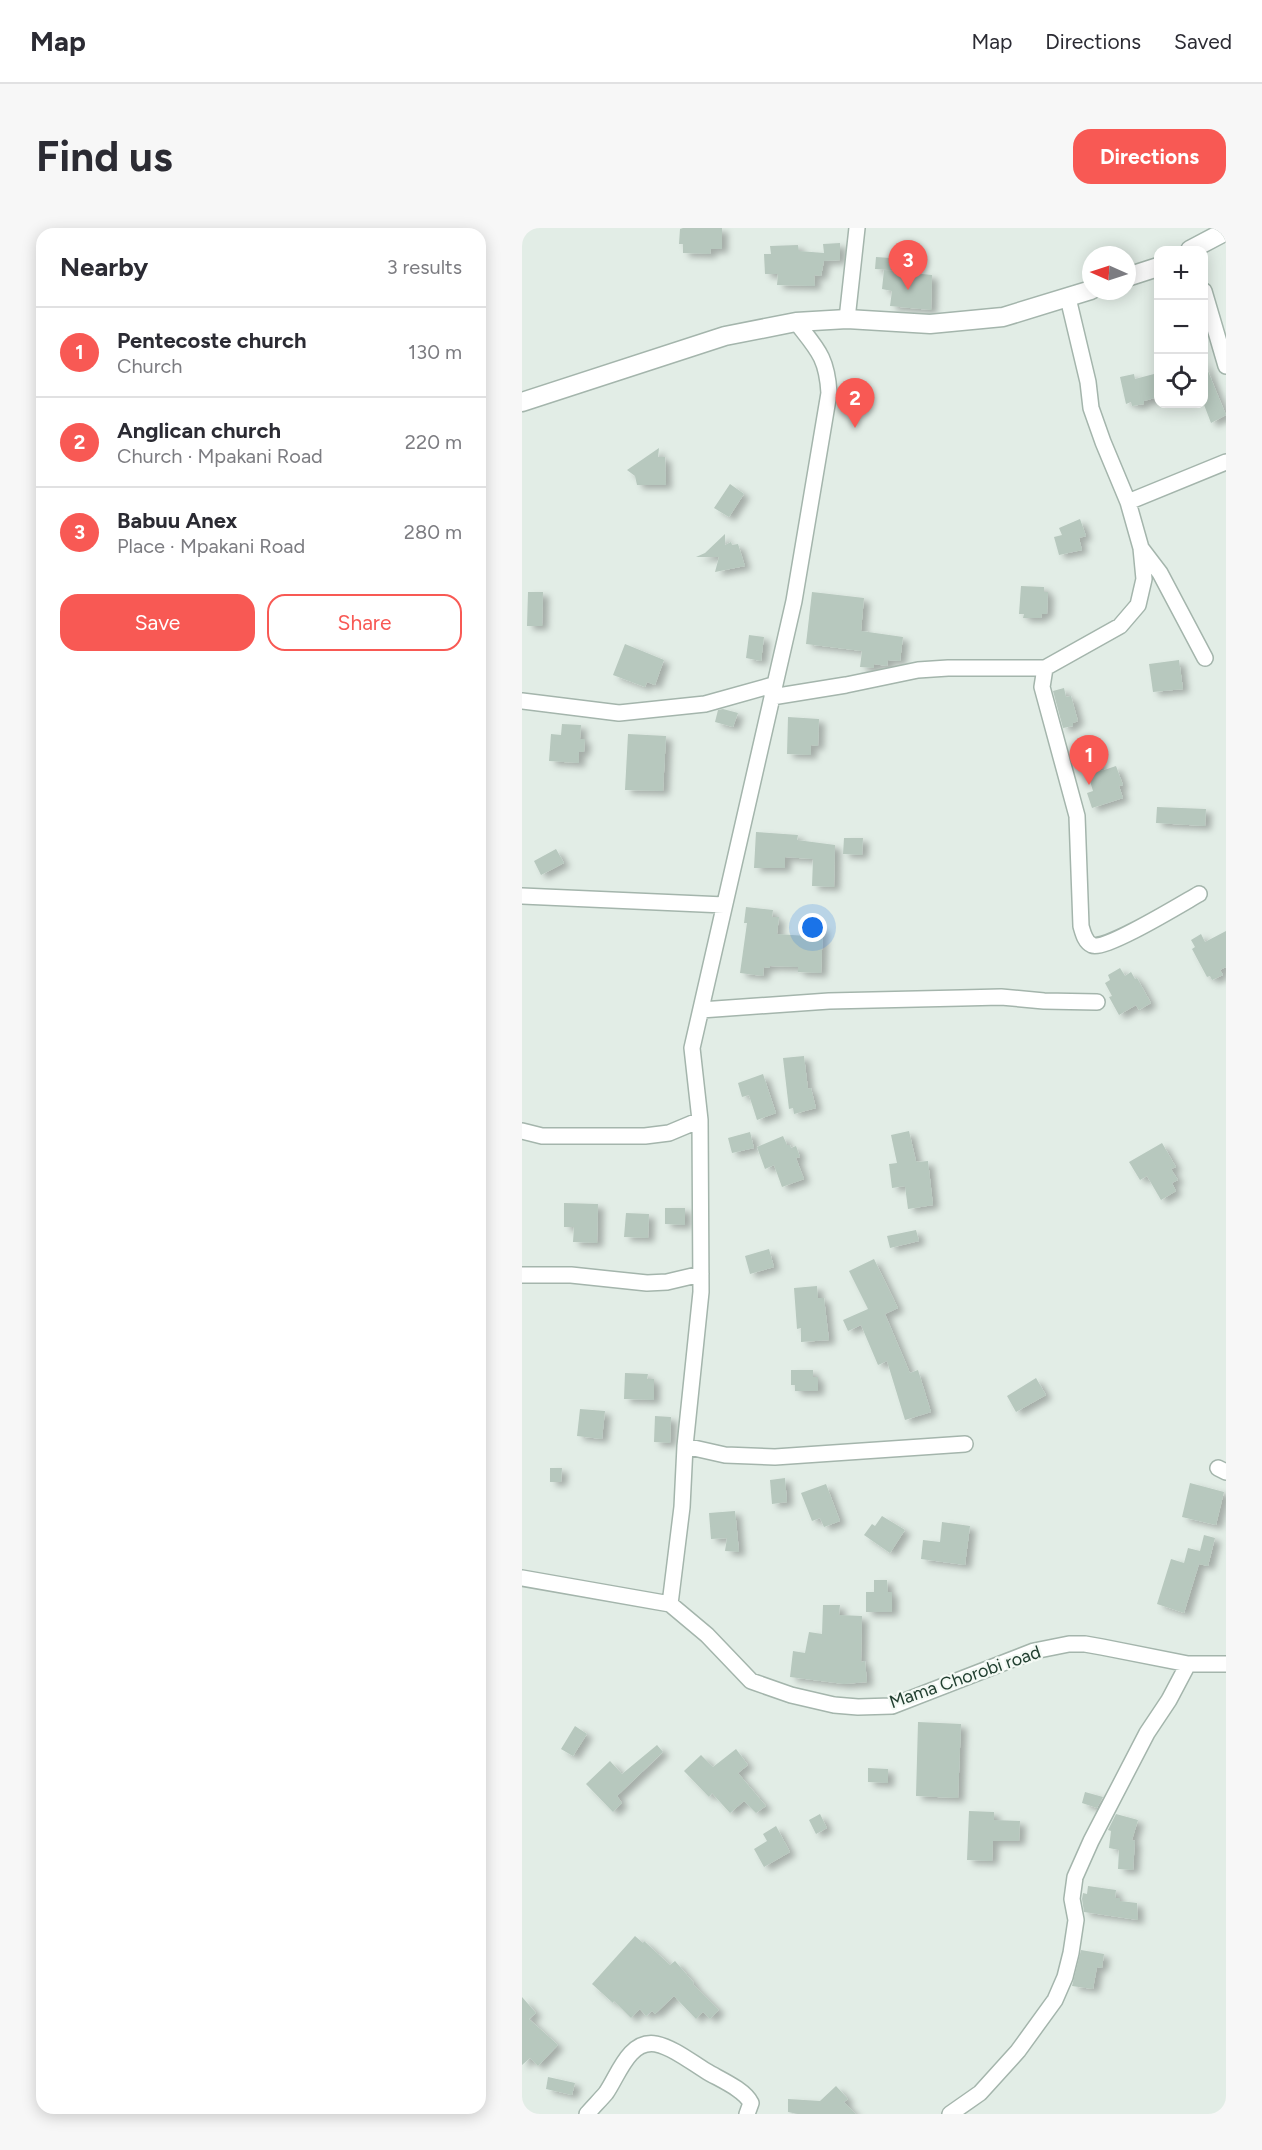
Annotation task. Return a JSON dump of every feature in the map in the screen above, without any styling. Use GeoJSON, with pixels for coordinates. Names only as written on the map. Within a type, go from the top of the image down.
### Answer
{"type":"FeatureCollection","features":[{"type":"Feature","properties":{"kind":"street"},"geometry":{"type":"LineString","coordinates":[[847,319],[857,228]]}},
{"type":"Feature","properties":{"kind":"street"},"geometry":{"type":"LineString","coordinates":[[1198,246],[1226,231]]}},
{"type":"Feature","properties":{"kind":"street"},"geometry":{"type":"LineString","coordinates":[[1136,275],[1154,268]]}},
{"type":"Feature","properties":{"kind":"street"},"geometry":{"type":"LineString","coordinates":[[522,402],[725,336],[796,322],[847,319],[930,324],[1003,317],[1082,293]]}},
{"type":"Feature","properties":{"kind":"street"},"geometry":{"type":"LineString","coordinates":[[522,701],[619,713],[705,704],[772,691],[846,685],[918,670],[1045,668],[1120,626],[1138,606],[1144,579],[1141,549],[1128,502],[1091,408],[1088,382],[1068,298]]}},
{"type":"Feature","properties":{"kind":"street"},"geometry":{"type":"LineString","coordinates":[[1206,300],[1226,366]]}},
{"type":"Feature","properties":{"kind":"street"},"geometry":{"type":"LineString","coordinates":[[670,1604],[682,1507],[685,1446],[701,1274],[700,1120],[692,1048],[794,601],[829,393],[828,372],[820,353],[796,322]]}},
{"type":"Feature","properties":{"kind":"street"},"geometry":{"type":"LineString","coordinates":[[1128,502],[1226,462]]}},
{"type":"Feature","properties":{"kind":"street"},"geometry":{"type":"LineString","coordinates":[[1141,549],[1160,573],[1205,658]]}},
{"type":"Feature","properties":{"kind":"street"},"geometry":{"type":"LineString","coordinates":[[1045,668],[1042,687],[1077,816],[1081,926],[1085,938],[1091,945],[1100,947],[1199,894]]}},
{"type":"Feature","properties":{"kind":"street"},"geometry":{"type":"LineString","coordinates":[[522,896],[724,905]]}},
{"type":"Feature","properties":{"kind":"street"},"geometry":{"type":"LineString","coordinates":[[701,1010],[829,1001],[1001,997],[1097,1002]]}},
{"type":"Feature","properties":{"kind":"street"},"geometry":{"type":"LineString","coordinates":[[522,1131],[542,1136],[645,1136],[669,1133],[700,1120]]}},
{"type":"Feature","properties":{"kind":"street"},"geometry":{"type":"LineString","coordinates":[[522,1275],[572,1275],[647,1283],[667,1282],[701,1274]]}},
{"type":"Feature","properties":{"kind":"street"},"geometry":{"type":"LineString","coordinates":[[685,1446],[725,1455],[776,1457],[965,1444]]}},
{"type":"Feature","properties":{"kind":"street","name":"Mama Chorobi road"},"geometry":{"type":"LineString","coordinates":[[522,1578],[670,1604],[707,1635],[751,1681],[791,1695],[834,1705],[892,1706],[1034,1651],[1069,1644],[1085,1644],[1188,1664],[1226,1664]]}},
{"type":"Feature","properties":{"kind":"street"},"geometry":{"type":"LineString","coordinates":[[950,2114],[980,2093],[1018,2051],[1055,2000],[1065,1977],[1071,1953],[1076,1920],[1072,1899],[1075,1877],[1147,1733],[1169,1700],[1188,1664]]}},
{"type":"Feature","properties":{"kind":"street"},"geometry":{"type":"LineString","coordinates":[[587,2114],[606,2093],[628,2057],[638,2048],[650,2044],[661,2046],[678,2054],[739,2091],[751,2103],[747,2114]]}},
{"type":"Feature","properties":{"kind":"building"},"geometry":{"type":"Polygon","coordinates":[[[722,228],[722,249],[711,249],[710,254],[683,253],[683,244],[679,244],[680,229],[722,228]]]}},
{"type":"Feature","properties":{"kind":"building"},"geometry":{"type":"Polygon","coordinates":[[[840,243],[840,260],[824,261],[821,276],[814,275],[815,286],[777,285],[778,274],[765,274],[764,254],[771,254],[770,246],[798,245],[799,251],[824,253],[823,244],[840,243]]]}},
{"type":"Feature","properties":{"kind":"building"},"geometry":{"type":"Polygon","coordinates":[[[876,257],[891,258],[890,270],[875,269],[876,257]]]}},
{"type":"Feature","properties":{"kind":"building"},"geometry":{"type":"Polygon","coordinates":[[[884,270],[932,275],[931,310],[890,306],[892,291],[882,289],[884,270]]]}},
{"type":"Feature","properties":{"kind":"building"},"geometry":{"type":"Polygon","coordinates":[[[1208,371],[1226,415],[1211,423],[1205,408],[1208,408],[1208,371]]]}},
{"type":"Feature","properties":{"kind":"building"},"geometry":{"type":"Polygon","coordinates":[[[1134,374],[1135,379],[1154,374],[1154,398],[1144,401],[1144,404],[1132,406],[1131,402],[1126,404],[1120,377],[1134,374]]]}},
{"type":"Feature","properties":{"kind":"building"},"geometry":{"type":"Polygon","coordinates":[[[659,448],[658,457],[665,457],[666,485],[637,485],[635,476],[627,470],[659,448]]]}},
{"type":"Feature","properties":{"kind":"building"},"geometry":{"type":"Polygon","coordinates":[[[730,484],[744,494],[729,517],[714,508],[730,484]]]}},
{"type":"Feature","properties":{"kind":"building"},"geometry":{"type":"Polygon","coordinates":[[[1080,519],[1086,536],[1079,538],[1082,550],[1059,555],[1054,537],[1062,535],[1059,528],[1080,519]]]}},
{"type":"Feature","properties":{"kind":"building"},"geometry":{"type":"Polygon","coordinates":[[[725,534],[725,545],[731,542],[732,545],[738,544],[745,566],[715,572],[719,557],[696,557],[705,553],[725,534]]]}},
{"type":"Feature","properties":{"kind":"building"},"geometry":{"type":"Polygon","coordinates":[[[1021,586],[1044,587],[1044,592],[1048,592],[1047,614],[1042,614],[1041,618],[1023,618],[1024,614],[1019,614],[1021,586]]]}},
{"type":"Feature","properties":{"kind":"building"},"geometry":{"type":"Polygon","coordinates":[[[528,592],[543,592],[542,626],[527,626],[528,592]]]}},
{"type":"Feature","properties":{"kind":"building"},"geometry":{"type":"Polygon","coordinates":[[[812,592],[864,598],[861,631],[903,637],[900,661],[888,660],[887,666],[874,664],[874,668],[860,667],[862,651],[806,644],[812,592]]]}},
{"type":"Feature","properties":{"kind":"building"},"geometry":{"type":"Polygon","coordinates":[[[749,635],[764,637],[761,661],[746,658],[749,635]]]}},
{"type":"Feature","properties":{"kind":"building"},"geometry":{"type":"Polygon","coordinates":[[[625,644],[664,660],[655,685],[647,682],[645,687],[613,675],[625,644]]]}},
{"type":"Feature","properties":{"kind":"building"},"geometry":{"type":"Polygon","coordinates":[[[1179,660],[1183,689],[1153,692],[1149,664],[1179,660]]]}},
{"type":"Feature","properties":{"kind":"building"},"geometry":{"type":"Polygon","coordinates":[[[1064,688],[1066,697],[1071,696],[1078,721],[1073,723],[1073,726],[1063,728],[1053,691],[1064,688]]]}},
{"type":"Feature","properties":{"kind":"building"},"geometry":{"type":"Polygon","coordinates":[[[718,710],[738,713],[733,727],[715,722],[718,710]]]}},
{"type":"Feature","properties":{"kind":"building"},"geometry":{"type":"Polygon","coordinates":[[[788,717],[819,719],[818,746],[811,745],[811,755],[787,754],[788,717]]]}},
{"type":"Feature","properties":{"kind":"building"},"geometry":{"type":"Polygon","coordinates":[[[562,724],[581,725],[580,739],[585,739],[584,752],[579,752],[579,763],[549,761],[551,734],[561,735],[562,724]]]}},
{"type":"Feature","properties":{"kind":"building"},"geometry":{"type":"Polygon","coordinates":[[[628,734],[666,736],[663,791],[625,790],[628,734]]]}},
{"type":"Feature","properties":{"kind":"building"},"geometry":{"type":"Polygon","coordinates":[[[1097,761],[1101,771],[1116,766],[1123,785],[1119,786],[1123,798],[1092,808],[1087,793],[1093,791],[1085,765],[1097,761]]]}},
{"type":"Feature","properties":{"kind":"building"},"geometry":{"type":"Polygon","coordinates":[[[1157,807],[1206,809],[1205,826],[1156,823],[1157,807]]]}},
{"type":"Feature","properties":{"kind":"building"},"geometry":{"type":"Polygon","coordinates":[[[756,832],[798,835],[797,840],[835,845],[834,887],[812,886],[813,859],[785,857],[785,868],[754,868],[756,832]]]}},
{"type":"Feature","properties":{"kind":"building"},"geometry":{"type":"Polygon","coordinates":[[[844,838],[863,838],[862,855],[843,854],[844,838]]]}},
{"type":"Feature","properties":{"kind":"building"},"geometry":{"type":"Polygon","coordinates":[[[556,849],[564,863],[541,875],[534,861],[556,849]]]}},
{"type":"Feature","properties":{"kind":"building"},"geometry":{"type":"Polygon","coordinates":[[[746,907],[773,910],[772,917],[779,917],[777,934],[807,936],[807,926],[823,927],[821,973],[798,972],[798,967],[770,966],[770,968],[764,967],[763,976],[740,973],[747,923],[744,923],[746,907]]]}},
{"type":"Feature","properties":{"kind":"building"},"geometry":{"type":"Polygon","coordinates":[[[1226,931],[1226,967],[1220,970],[1223,975],[1212,980],[1210,976],[1207,977],[1192,949],[1195,947],[1191,940],[1201,934],[1205,942],[1226,931]]]}},
{"type":"Feature","properties":{"kind":"building"},"geometry":{"type":"Polygon","coordinates":[[[1120,968],[1125,976],[1131,972],[1135,979],[1137,978],[1151,1003],[1139,1010],[1136,1005],[1119,1015],[1109,997],[1112,996],[1105,983],[1110,980],[1108,975],[1120,968]]]}},
{"type":"Feature","properties":{"kind":"building"},"geometry":{"type":"Polygon","coordinates":[[[804,1056],[808,1089],[811,1088],[816,1108],[794,1114],[793,1108],[789,1109],[783,1058],[804,1056]]]}},
{"type":"Feature","properties":{"kind":"building"},"geometry":{"type":"Polygon","coordinates":[[[763,1074],[776,1113],[757,1120],[749,1095],[742,1097],[738,1083],[763,1074]]]}},
{"type":"Feature","properties":{"kind":"building"},"geometry":{"type":"Polygon","coordinates":[[[909,1131],[916,1161],[928,1161],[933,1205],[908,1209],[905,1186],[892,1188],[889,1164],[897,1163],[891,1135],[909,1131]]]}},
{"type":"Feature","properties":{"kind":"building"},"geometry":{"type":"Polygon","coordinates":[[[750,1132],[754,1148],[732,1153],[728,1138],[750,1132]]]}},
{"type":"Feature","properties":{"kind":"building"},"geometry":{"type":"Polygon","coordinates":[[[783,1136],[787,1145],[791,1148],[796,1146],[800,1157],[796,1158],[804,1179],[782,1187],[774,1165],[765,1169],[757,1147],[783,1136]]]}},
{"type":"Feature","properties":{"kind":"building"},"geometry":{"type":"Polygon","coordinates":[[[1162,1143],[1176,1167],[1171,1169],[1178,1180],[1172,1183],[1176,1191],[1161,1200],[1147,1176],[1140,1180],[1129,1162],[1162,1143]]]}},
{"type":"Feature","properties":{"kind":"building"},"geometry":{"type":"Polygon","coordinates":[[[564,1203],[598,1204],[597,1243],[573,1242],[574,1227],[564,1227],[564,1203]]]}},
{"type":"Feature","properties":{"kind":"building"},"geometry":{"type":"Polygon","coordinates":[[[665,1208],[685,1208],[685,1225],[665,1224],[665,1208]]]}},
{"type":"Feature","properties":{"kind":"building"},"geometry":{"type":"Polygon","coordinates":[[[626,1213],[649,1214],[648,1238],[624,1237],[626,1213]]]}},
{"type":"Feature","properties":{"kind":"building"},"geometry":{"type":"Polygon","coordinates":[[[916,1230],[919,1241],[890,1248],[887,1236],[916,1230]]]}},
{"type":"Feature","properties":{"kind":"building"},"geometry":{"type":"Polygon","coordinates":[[[769,1249],[774,1267],[750,1274],[745,1256],[769,1249]]]}},
{"type":"Feature","properties":{"kind":"building"},"geometry":{"type":"Polygon","coordinates":[[[874,1259],[898,1308],[885,1314],[910,1373],[918,1370],[931,1412],[905,1420],[887,1361],[878,1365],[861,1325],[848,1331],[843,1320],[868,1309],[849,1271],[874,1259]]]}},
{"type":"Feature","properties":{"kind":"building"},"geometry":{"type":"Polygon","coordinates":[[[817,1286],[818,1298],[824,1298],[829,1340],[801,1342],[801,1328],[797,1329],[794,1288],[817,1286]]]}},
{"type":"Feature","properties":{"kind":"building"},"geometry":{"type":"Polygon","coordinates":[[[791,1370],[813,1370],[813,1377],[818,1377],[818,1391],[795,1391],[795,1385],[791,1385],[791,1370]]]}},
{"type":"Feature","properties":{"kind":"building"},"geometry":{"type":"Polygon","coordinates":[[[625,1373],[648,1374],[647,1379],[654,1379],[654,1400],[624,1399],[625,1373]]]}},
{"type":"Feature","properties":{"kind":"building"},"geometry":{"type":"Polygon","coordinates":[[[1036,1378],[1046,1395],[1016,1412],[1007,1396],[1036,1378]]]}},
{"type":"Feature","properties":{"kind":"building"},"geometry":{"type":"Polygon","coordinates":[[[580,1409],[605,1411],[602,1439],[577,1436],[580,1409]]]}},
{"type":"Feature","properties":{"kind":"building"},"geometry":{"type":"Polygon","coordinates":[[[655,1416],[671,1417],[670,1443],[654,1442],[655,1416]]]}},
{"type":"Feature","properties":{"kind":"building"},"geometry":{"type":"Polygon","coordinates":[[[550,1468],[562,1468],[561,1482],[550,1482],[550,1468]]]}},
{"type":"Feature","properties":{"kind":"building"},"geometry":{"type":"Polygon","coordinates":[[[785,1478],[787,1502],[772,1504],[770,1480],[785,1478]]]}},
{"type":"Feature","properties":{"kind":"building"},"geometry":{"type":"Polygon","coordinates":[[[1190,1483],[1224,1492],[1216,1525],[1182,1517],[1190,1483]]]}},
{"type":"Feature","properties":{"kind":"building"},"geometry":{"type":"Polygon","coordinates":[[[826,1484],[840,1521],[824,1527],[820,1518],[812,1521],[801,1493],[826,1484]]]}},
{"type":"Feature","properties":{"kind":"building"},"geometry":{"type":"Polygon","coordinates":[[[735,1511],[739,1552],[725,1551],[727,1538],[711,1539],[709,1513],[735,1511]]]}},
{"type":"Feature","properties":{"kind":"building"},"geometry":{"type":"Polygon","coordinates":[[[882,1516],[905,1530],[890,1553],[864,1535],[882,1516]]]}},
{"type":"Feature","properties":{"kind":"building"},"geometry":{"type":"Polygon","coordinates":[[[942,1522],[970,1526],[965,1565],[921,1559],[923,1540],[940,1542],[942,1522]]]}},
{"type":"Feature","properties":{"kind":"building"},"geometry":{"type":"Polygon","coordinates":[[[1204,1535],[1215,1538],[1208,1566],[1199,1564],[1184,1613],[1157,1604],[1171,1559],[1184,1563],[1188,1548],[1200,1551],[1204,1535]]]}},
{"type":"Feature","properties":{"kind":"building"},"geometry":{"type":"Polygon","coordinates":[[[874,1580],[887,1580],[888,1592],[892,1592],[892,1612],[866,1612],[866,1592],[874,1592],[874,1580]]]}},
{"type":"Feature","properties":{"kind":"building"},"geometry":{"type":"Polygon","coordinates":[[[823,1605],[840,1605],[839,1615],[862,1616],[861,1662],[865,1661],[867,1682],[844,1684],[790,1677],[793,1651],[805,1653],[809,1632],[822,1634],[823,1605]]]}},
{"type":"Feature","properties":{"kind":"building"},"geometry":{"type":"Polygon","coordinates":[[[918,1722],[961,1724],[958,1798],[916,1796],[918,1722]]]}},
{"type":"Feature","properties":{"kind":"building"},"geometry":{"type":"Polygon","coordinates":[[[575,1726],[587,1734],[573,1756],[561,1749],[575,1726]]]}},
{"type":"Feature","properties":{"kind":"building"},"geometry":{"type":"Polygon","coordinates":[[[657,1745],[663,1752],[617,1796],[622,1803],[613,1812],[586,1784],[610,1761],[622,1774],[657,1745]]]}},
{"type":"Feature","properties":{"kind":"building"},"geometry":{"type":"Polygon","coordinates":[[[736,1749],[748,1765],[738,1773],[766,1806],[756,1813],[744,1801],[730,1813],[712,1793],[709,1797],[684,1771],[701,1755],[713,1767],[736,1749]]]}},
{"type":"Feature","properties":{"kind":"building"},"geometry":{"type":"Polygon","coordinates":[[[868,1768],[888,1769],[888,1783],[868,1782],[868,1768]]]}},
{"type":"Feature","properties":{"kind":"building"},"geometry":{"type":"Polygon","coordinates":[[[1085,1792],[1103,1797],[1097,1808],[1082,1803],[1085,1792]]]}},
{"type":"Feature","properties":{"kind":"building"},"geometry":{"type":"Polygon","coordinates":[[[969,1811],[994,1812],[994,1820],[1020,1821],[1019,1841],[993,1841],[992,1861],[967,1860],[969,1811]]]}},
{"type":"Feature","properties":{"kind":"building"},"geometry":{"type":"Polygon","coordinates":[[[820,1814],[827,1828],[816,1834],[809,1820],[820,1814]]]}},
{"type":"Feature","properties":{"kind":"building"},"geometry":{"type":"Polygon","coordinates":[[[1116,1814],[1138,1820],[1132,1840],[1135,1841],[1133,1870],[1118,1869],[1119,1850],[1109,1848],[1111,1831],[1108,1830],[1116,1814]]]}},
{"type":"Feature","properties":{"kind":"building"},"geometry":{"type":"Polygon","coordinates":[[[776,1826],[790,1852],[764,1867],[754,1849],[767,1841],[763,1834],[776,1826]]]}},
{"type":"Feature","properties":{"kind":"building"},"geometry":{"type":"Polygon","coordinates":[[[1088,1886],[1116,1890],[1115,1898],[1120,1898],[1120,1901],[1137,1903],[1138,1920],[1084,1912],[1082,1899],[1083,1893],[1087,1894],[1088,1886]]]}},
{"type":"Feature","properties":{"kind":"building"},"geometry":{"type":"Polygon","coordinates":[[[635,1936],[643,1943],[644,1941],[670,1965],[675,1961],[693,1984],[719,2010],[710,2019],[703,2012],[696,2019],[674,1996],[655,2014],[652,2011],[646,2016],[640,2009],[631,2018],[614,2001],[613,2003],[592,1984],[635,1936]]]}},
{"type":"Feature","properties":{"kind":"building"},"geometry":{"type":"Polygon","coordinates":[[[1081,1950],[1104,1954],[1102,1968],[1097,1967],[1093,1989],[1072,1986],[1081,1950]]]}},
{"type":"Feature","properties":{"kind":"building"},"geometry":{"type":"Polygon","coordinates":[[[522,1997],[536,2013],[529,2019],[558,2045],[538,2066],[530,2058],[522,2065],[522,1997]]]}},
{"type":"Feature","properties":{"kind":"building"},"geometry":{"type":"Polygon","coordinates":[[[548,2077],[575,2083],[572,2095],[546,2089],[548,2077]]]}},
{"type":"Feature","properties":{"kind":"building"},"geometry":{"type":"Polygon","coordinates":[[[836,2086],[848,2099],[844,2102],[856,2114],[788,2112],[788,2099],[820,2101],[836,2086]]]}},
{"type":"Feature","properties":{"kind":"place","name":"Babuu Anex"},"geometry":{"type":"Point","coordinates":[908,290]}},
{"type":"Feature","properties":{"kind":"place","name":"Anglican church"},"geometry":{"type":"Point","coordinates":[855,428]}},
{"type":"Feature","properties":{"kind":"place","name":"Pentecoste church"},"geometry":{"type":"Point","coordinates":[1089,785]}}]}
